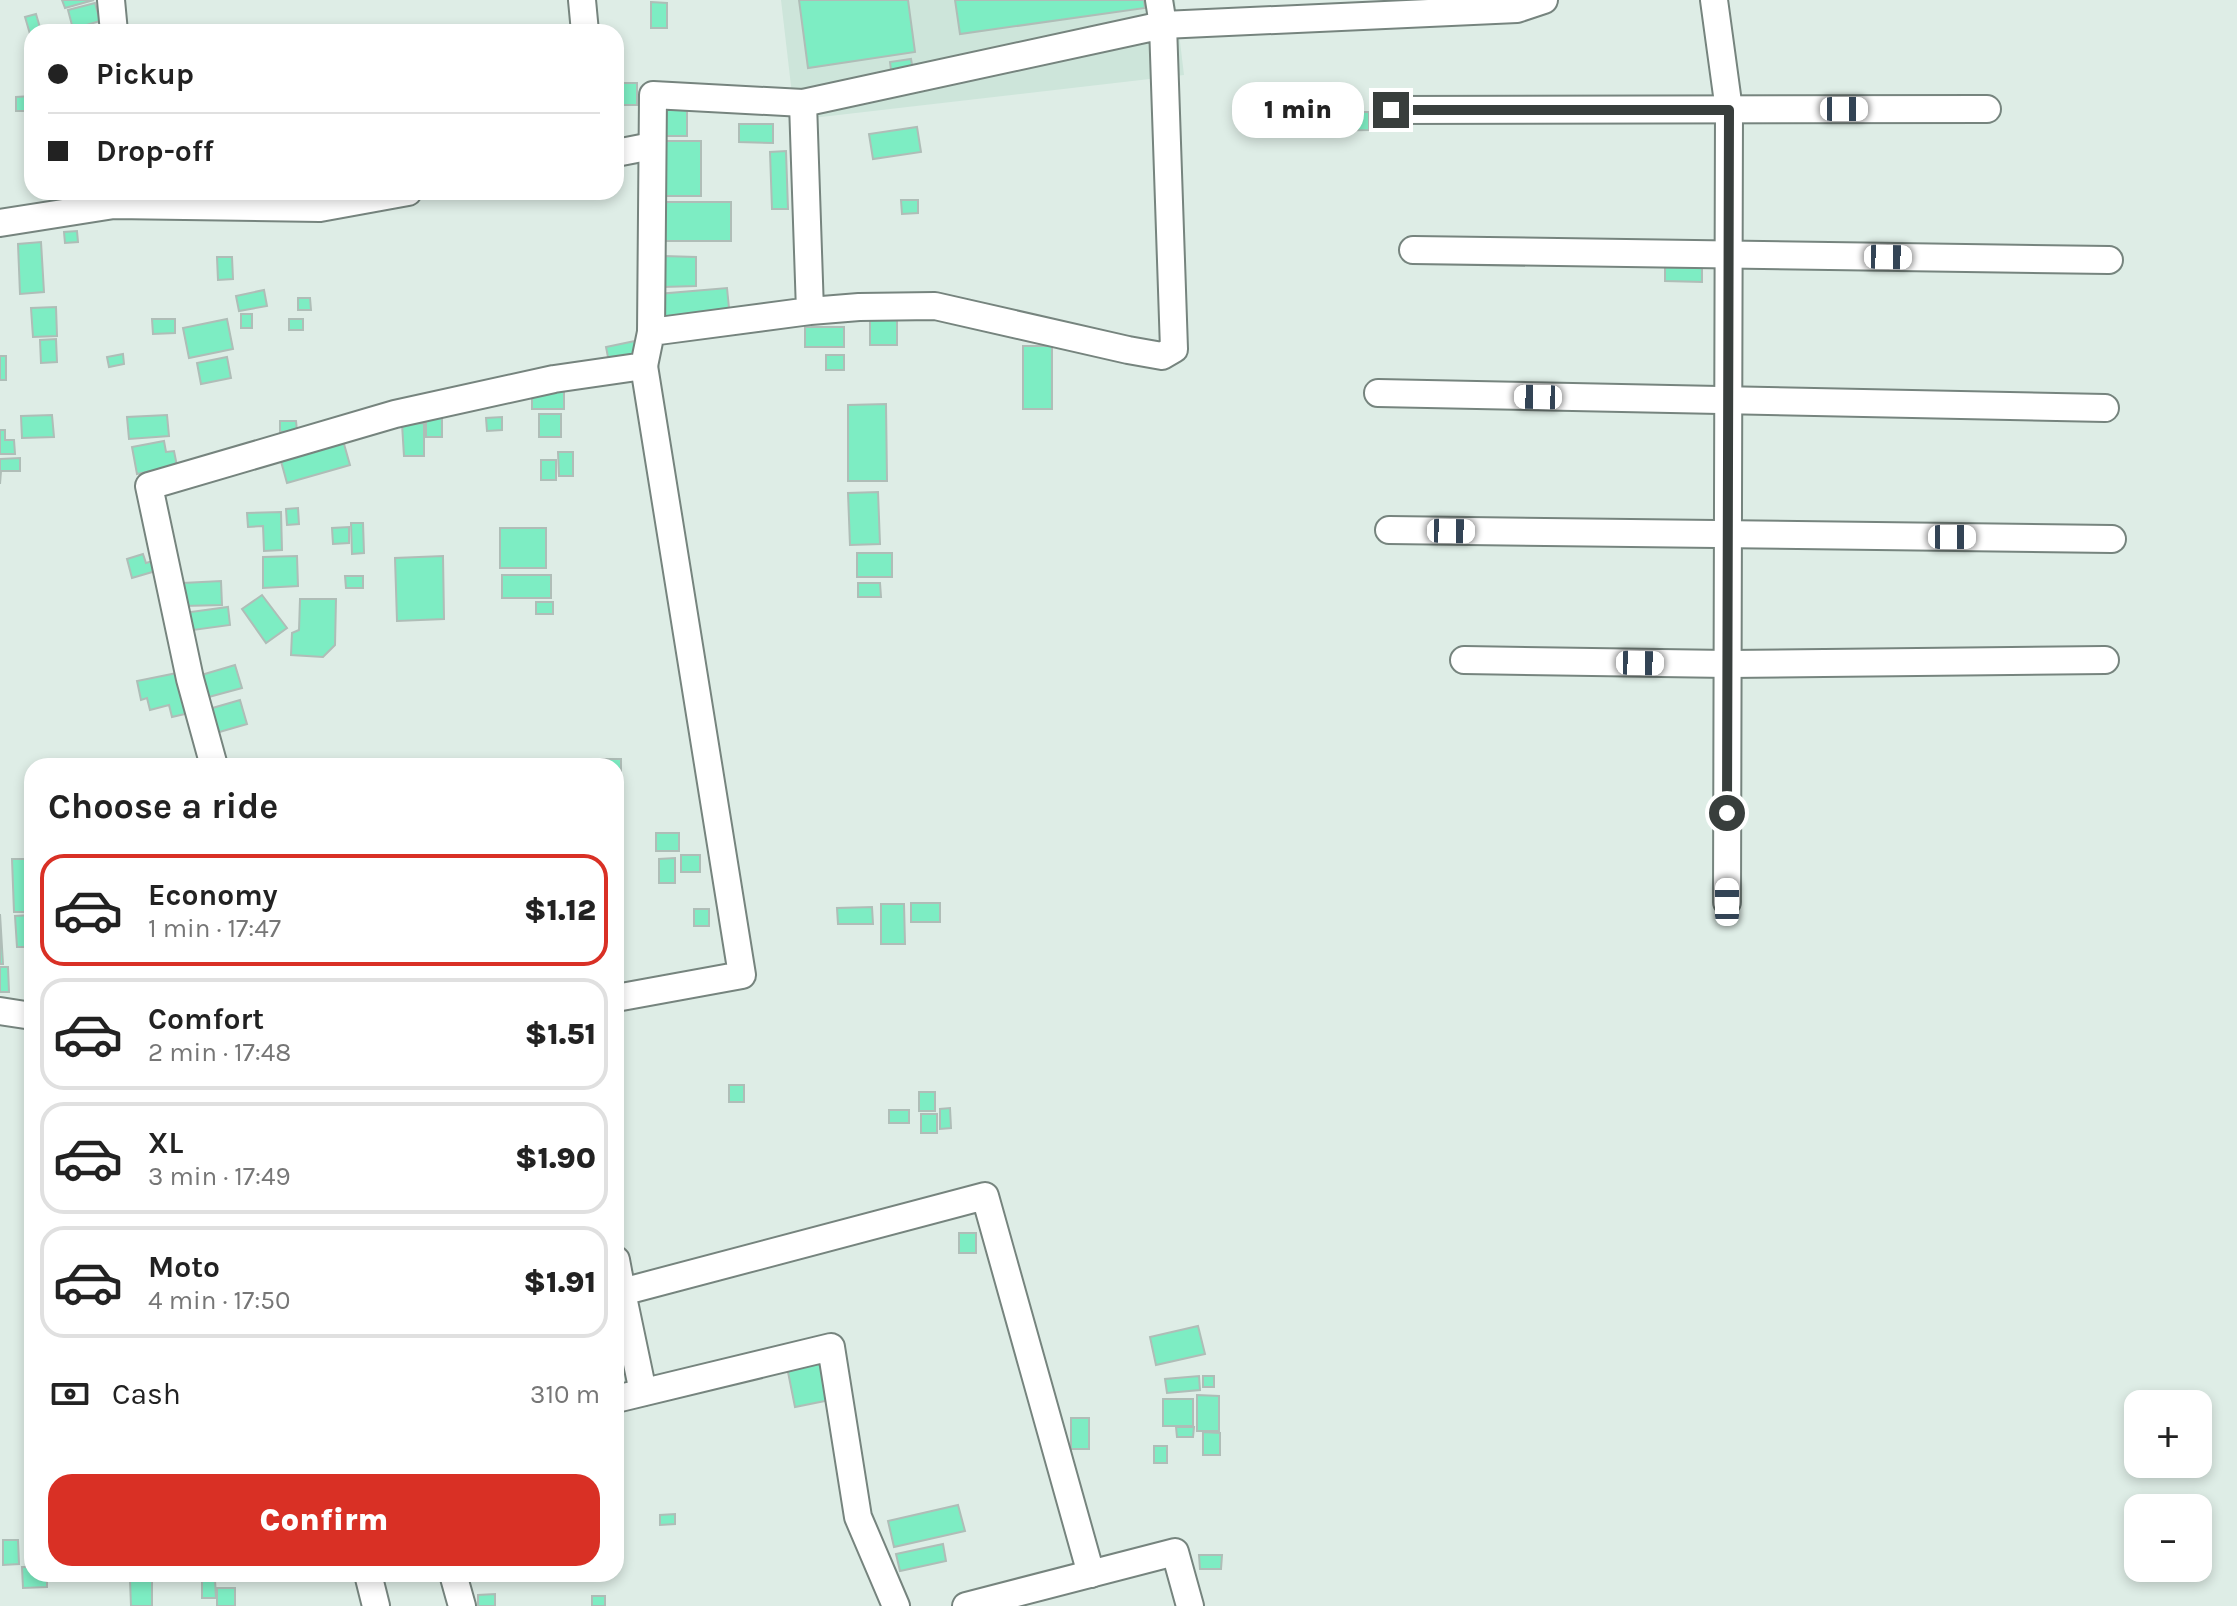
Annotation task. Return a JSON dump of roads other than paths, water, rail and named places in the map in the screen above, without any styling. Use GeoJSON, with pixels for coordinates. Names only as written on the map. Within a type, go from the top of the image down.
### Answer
{"type":"FeatureCollection","features":[{"type":"Feature","properties":{"kind":"street"},"geometry":{"type":"LineString","coordinates":[[111,0],[113,24]]}},
{"type":"Feature","properties":{"kind":"street"},"geometry":{"type":"LineString","coordinates":[[582,0],[584,24]]}},
{"type":"Feature","properties":{"kind":"street"},"geometry":{"type":"LineString","coordinates":[[624,997],[742,975],[644,366],[651,332],[653,95],[803,103],[1161,12],[1517,9],[1544,0]]}},
{"type":"Feature","properties":{"kind":"street"},"geometry":{"type":"LineString","coordinates":[[1714,0],[1729,110],[1727,902]]}},
{"type":"Feature","properties":{"kind":"street"},"geometry":{"type":"LineString","coordinates":[[651,332],[810,311],[935,306],[1128,350],[1162,356],[1174,349],[1161,12]]}},
{"type":"Feature","properties":{"kind":"street"},"geometry":{"type":"LineString","coordinates":[[803,103],[810,311]]}},
{"type":"Feature","properties":{"kind":"street"},"geometry":{"type":"LineString","coordinates":[[1391,110],[1987,109]]}},
{"type":"Feature","properties":{"kind":"street"},"geometry":{"type":"LineString","coordinates":[[624,151],[652,146]]}},
{"type":"Feature","properties":{"kind":"street"},"geometry":{"type":"LineString","coordinates":[[0,223],[114,205],[128,200]]}},
{"type":"Feature","properties":{"kind":"street"},"geometry":{"type":"LineString","coordinates":[[152,200],[320,208],[364,200]]}},
{"type":"Feature","properties":{"kind":"street"},"geometry":{"type":"LineString","coordinates":[[1413,250],[2109,260]]}},
{"type":"Feature","properties":{"kind":"street"},"geometry":{"type":"LineString","coordinates":[[212,758],[190,679],[149,486],[395,414],[554,379],[644,366]]}},
{"type":"Feature","properties":{"kind":"street"},"geometry":{"type":"LineString","coordinates":[[1378,393],[2105,408]]}},
{"type":"Feature","properties":{"kind":"street"},"geometry":{"type":"LineString","coordinates":[[1389,530],[2112,539]]}},
{"type":"Feature","properties":{"kind":"street"},"geometry":{"type":"LineString","coordinates":[[1464,660],[1728,664],[2105,660]]}},
{"type":"Feature","properties":{"kind":"street"},"geometry":{"type":"LineString","coordinates":[[0,1011],[24,1015]]}},
{"type":"Feature","properties":{"kind":"street"},"geometry":{"type":"LineString","coordinates":[[624,1291],[985,1196],[1091,1574]]}},
{"type":"Feature","properties":{"kind":"street"},"geometry":{"type":"LineString","coordinates":[[624,1302],[643,1392]]}},
{"type":"Feature","properties":{"kind":"street"},"geometry":{"type":"LineString","coordinates":[[624,1397],[831,1347],[858,1517],[896,1606]]}},
{"type":"Feature","properties":{"kind":"street"},"geometry":{"type":"LineString","coordinates":[[966,1606],[1175,1552],[1190,1606]]}},
{"type":"Feature","properties":{"kind":"street"},"geometry":{"type":"LineString","coordinates":[[370,1582],[376,1606]]}},
{"type":"Feature","properties":{"kind":"street"},"geometry":{"type":"LineString","coordinates":[[455,1582],[462,1606]]}}]}
